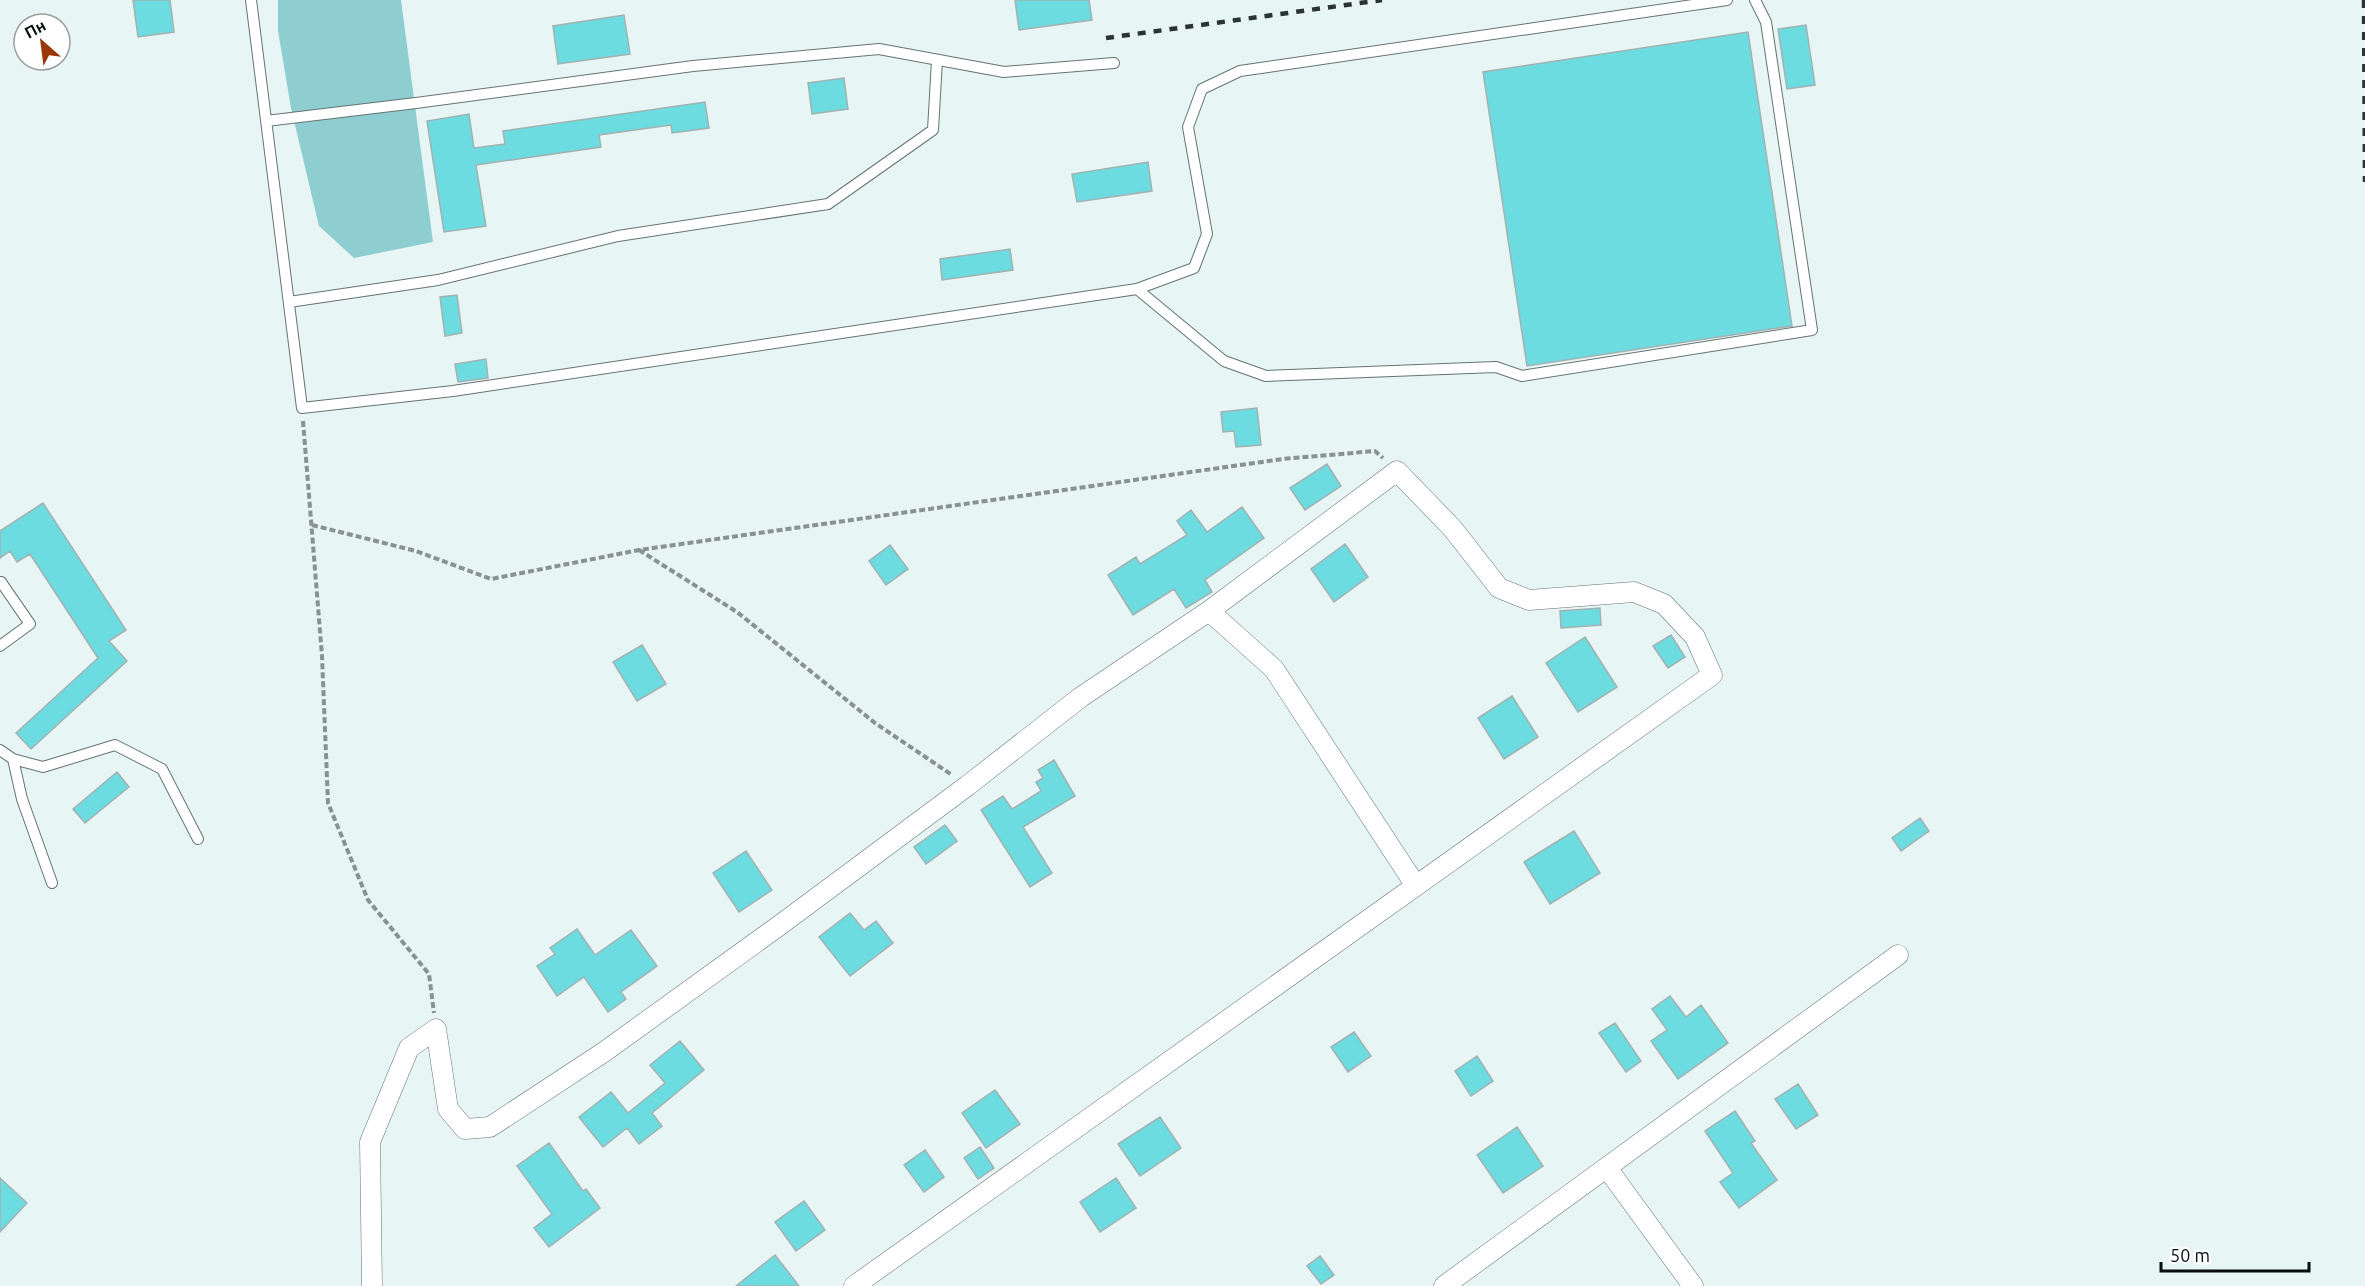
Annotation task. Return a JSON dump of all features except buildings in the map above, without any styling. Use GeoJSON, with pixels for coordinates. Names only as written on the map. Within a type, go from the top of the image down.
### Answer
{"type":"FeatureCollection","features":[{"type":"Feature","properties":{"kind":"street"},"geometry":{"type":"LineString","coordinates":[[372,1286],[370,1142],[410,1048],[436,1029],[448,1109],[465,1129],[490,1127],[604,1052],[780,925],[967,786],[1081,697],[1209,611],[1397,471],[1453,529],[1499,588],[1529,600],[1635,592],[1664,604],[1695,637],[1712,675],[854,1286]]}},
{"type":"Feature","properties":{"kind":"street"},"geometry":{"type":"LineString","coordinates":[[1209,611],[1274,669],[1416,886]]}},
{"type":"Feature","properties":{"kind":"street"},"geometry":{"type":"LineString","coordinates":[[1444,1286],[1898,955]]}},
{"type":"Feature","properties":{"kind":"street"},"geometry":{"type":"LineString","coordinates":[[1606,1167],[1694,1286]]}},
{"type":"Feature","properties":{"kind":"lane"},"geometry":{"type":"LineString","coordinates":[[251,0],[302,408],[453,391],[1137,289],[1194,268],[1207,234],[1188,127],[1202,89],[1240,71],[1727,0]]}},
{"type":"Feature","properties":{"kind":"lane"},"geometry":{"type":"LineString","coordinates":[[1137,289],[1224,361],[1266,376],[1496,367],[1522,376],[1812,330],[1766,22],[1755,0]]}},
{"type":"Feature","properties":{"kind":"lane"},"geometry":{"type":"LineString","coordinates":[[266,121],[693,66],[879,49],[1004,72],[1114,63]]}},
{"type":"Feature","properties":{"kind":"lane"},"geometry":{"type":"LineString","coordinates":[[289,302],[438,280],[618,236],[828,204],[933,130],[937,60]]}},
{"type":"Feature","properties":{"kind":"lane"},"geometry":{"type":"LineString","coordinates":[[0,646],[30,624],[1,582]]}},
{"type":"Feature","properties":{"kind":"lane"},"geometry":{"type":"LineString","coordinates":[[0,750],[13,759],[43,767],[115,745],[162,769],[198,839]]}},
{"type":"Feature","properties":{"kind":"lane"},"geometry":{"type":"LineString","coordinates":[[13,759],[22,799],[52,884]]}},
{"type":"Feature","properties":{"kind":"path"},"geometry":{"type":"LineString","coordinates":[[302,408],[322,656],[328,803],[369,900],[429,974],[436,1029]]}},
{"type":"Feature","properties":{"kind":"path"},"geometry":{"type":"LineString","coordinates":[[312,525],[416,550],[491,579],[639,549],[1283,459],[1375,451],[1397,471]]}},
{"type":"Feature","properties":{"kind":"path"},"geometry":{"type":"LineString","coordinates":[[639,549],[737,612],[874,723],[967,786]]}},
{"type":"Feature","properties":{"kind":"shaded area"},"geometry":{"type":"Polygon","coordinates":[[[278,0],[401,0],[433,242],[354,258],[319,226],[291,108],[278,31],[278,0]]]}},
{"type":"Feature","properties":{"kind":"railway"},"geometry":{"type":"LineString","coordinates":[[1106,38],[1382,0]]}},
{"type":"Feature","properties":{"kind":"railway"},"geometry":{"type":"LineString","coordinates":[[2364,0],[2365,182]]}}]}
